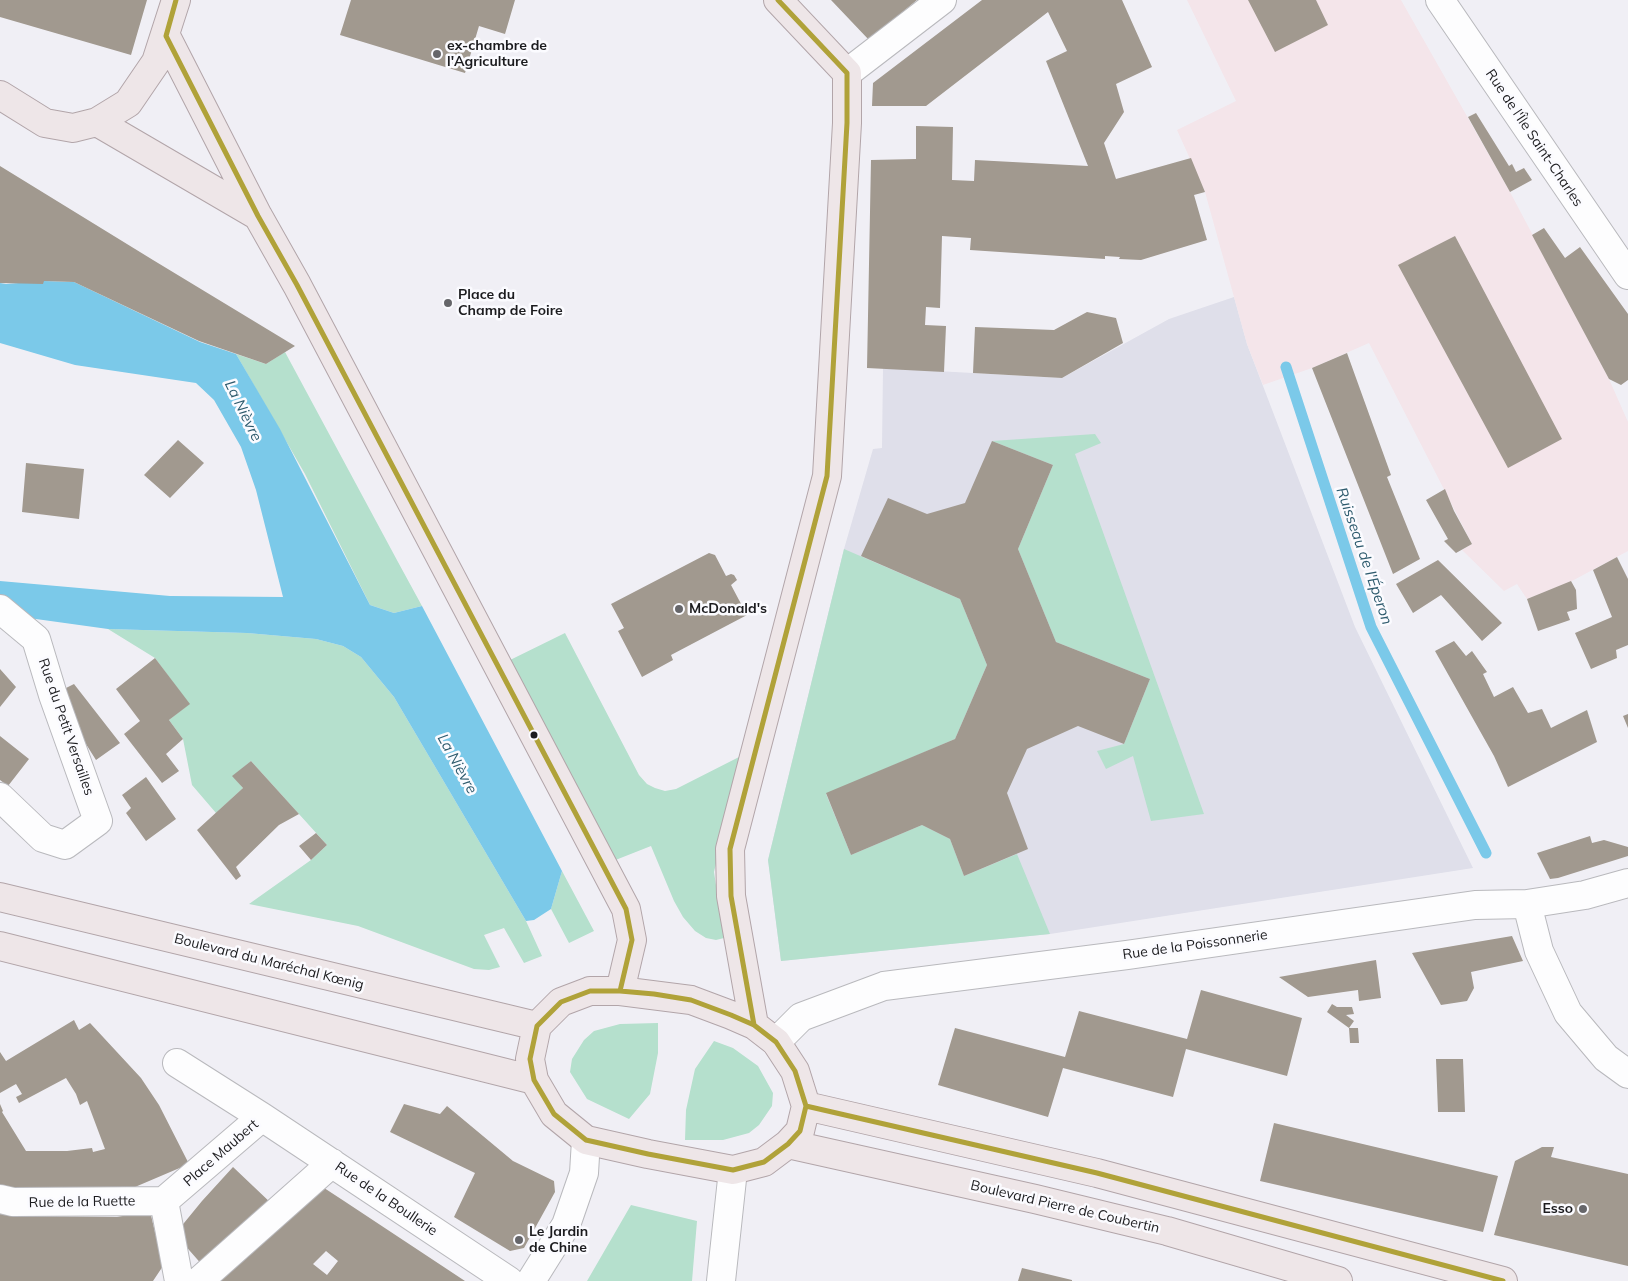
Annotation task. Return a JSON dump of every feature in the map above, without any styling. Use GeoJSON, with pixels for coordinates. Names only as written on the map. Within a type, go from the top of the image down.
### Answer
{"type":"FeatureCollection","features":[{"type":"Feature","properties":{"kind":"main road"},"geometry":{"type":"LineString","coordinates":[[0,95],[45,123],[73,128],[97,122],[128,103],[156,62],[166,36],[176,0]]}},
{"type":"Feature","properties":{"kind":"main road"},"geometry":{"type":"LineString","coordinates":[[754,1025],[731,896],[730,850],[827,476],[847,123],[847,73],[778,0]]}},
{"type":"Feature","properties":{"kind":"main road"},"geometry":{"type":"LineString","coordinates":[[166,36],[258,216],[297,285],[626,908],[632,940],[620,991]]}},
{"type":"Feature","properties":{"kind":"main road"},"geometry":{"type":"LineString","coordinates":[[97,122],[258,216]]}},
{"type":"Feature","properties":{"kind":"main road","name":"Boulevard du Maréchal Kœnig"},"geometry":{"type":"LineString","coordinates":[[0,897],[537,1026]]}},
{"type":"Feature","properties":{"kind":"main road"},"geometry":{"type":"LineString","coordinates":[[0,946],[534,1080]]}},
{"type":"Feature","properties":{"kind":"main road"},"geometry":{"type":"LineString","coordinates":[[590,991],[654,994],[691,1000],[754,1025],[776,1042],[795,1071],[806,1106],[800,1131],[788,1144],[764,1162],[734,1170],[586,1140],[554,1114],[534,1080],[530,1059],[537,1026],[562,1002],[590,991]]}},
{"type":"Feature","properties":{"kind":"main road"},"geometry":{"type":"LineString","coordinates":[[806,1106],[1096,1173],[1503,1281]]}},
{"type":"Feature","properties":{"kind":"main road","name":"Boulevard Pierre de Coubertin"},"geometry":{"type":"LineString","coordinates":[[788,1144],[1035,1199],[1167,1231],[1338,1281]]}},
{"type":"Feature","properties":{"kind":"street"},"geometry":{"type":"LineString","coordinates":[[847,73],[942,0]]}},
{"type":"Feature","properties":{"kind":"street","name":"Rue de l'Île Saint-Charles"},"geometry":{"type":"LineString","coordinates":[[1440,0],[1628,275]]}},
{"type":"Feature","properties":{"kind":"street","name":"Rue du Petit Versailles"},"geometry":{"type":"LineString","coordinates":[[0,796],[43,838],[65,845],[98,821],[53,695],[36,639],[5,614]]}},
{"type":"Feature","properties":{"kind":"street","name":"Rue de la Poissonnerie"},"geometry":{"type":"LineString","coordinates":[[776,1042],[801,1017],[884,986],[1127,955],[1475,904],[1527,904],[1585,895],[1628,883]]}},
{"type":"Feature","properties":{"kind":"street"},"geometry":{"type":"LineString","coordinates":[[1527,904],[1539,951],[1568,1013],[1606,1058],[1628,1074]]}},
{"type":"Feature","properties":{"kind":"street","name":"Place Maubert"},"geometry":{"type":"LineString","coordinates":[[164,1201],[262,1117],[177,1063]]}},
{"type":"Feature","properties":{"kind":"street","name":"Rue de la Boullerie"},"geometry":{"type":"LineString","coordinates":[[262,1117],[509,1281]]}},
{"type":"Feature","properties":{"kind":"street"},"geometry":{"type":"LineString","coordinates":[[531,1281],[566,1225],[584,1173],[586,1140]]}},
{"type":"Feature","properties":{"kind":"street"},"geometry":{"type":"LineString","coordinates":[[199,1281],[332,1163]]}},
{"type":"Feature","properties":{"kind":"street"},"geometry":{"type":"LineString","coordinates":[[721,1281],[734,1170]]}},
{"type":"Feature","properties":{"kind":"street","name":"Rue de la Ruette"},"geometry":{"type":"LineString","coordinates":[[0,1199],[13,1202],[164,1201]]}},
{"type":"Feature","properties":{"kind":"street"},"geometry":{"type":"LineString","coordinates":[[164,1201],[179,1281]]}},
{"type":"Feature","properties":{"kind":"shaded area"},"geometry":{"type":"Polygon","coordinates":[[[1187,0],[1401,0],[1510,192],[1609,379],[1628,422],[1628,551],[1570,582],[1527,599],[1517,584],[1504,591],[1462,550],[1472,544],[1369,343],[1312,368],[1263,385],[1247,344],[1205,192],[1177,130],[1236,101],[1187,0]]]}},
{"type":"Feature","properties":{"kind":"shaded area"},"geometry":{"type":"Polygon","coordinates":[[[1234,297],[1247,344],[1355,627],[1473,868],[1050,934],[781,961],[768,860],[844,549],[873,449],[882,448],[883,368],[1062,378],[1169,319],[1234,297]]]}},
{"type":"Feature","properties":{"kind":"green space"},"geometry":{"type":"Polygon","coordinates":[[[285,352],[422,606],[394,613],[370,605],[305,474],[236,354],[266,364],[285,352]]]}},
{"type":"Feature","properties":{"kind":"green space"},"geometry":{"type":"Polygon","coordinates":[[[1095,434],[1101,443],[1075,454],[1204,814],[1151,821],[1133,756],[1106,769],[1097,751],[1124,744],[1150,679],[1056,642],[1018,549],[1053,465],[992,441],[1095,434]]]}},
{"type":"Feature","properties":{"kind":"green space"},"geometry":{"type":"Polygon","coordinates":[[[844,549],[960,599],[987,665],[955,739],[826,794],[851,855],[922,825],[950,839],[964,876],[1017,854],[1050,934],[781,961],[768,860],[844,549]]]}},
{"type":"Feature","properties":{"kind":"green space"},"geometry":{"type":"Polygon","coordinates":[[[108,629],[247,633],[316,639],[343,646],[361,657],[394,697],[526,921],[542,956],[524,963],[504,928],[484,935],[500,967],[489,970],[474,969],[358,926],[249,904],[311,860],[327,845],[251,761],[233,776],[243,788],[216,813],[192,785],[183,739],[169,720],[189,704],[155,658],[108,629]]]}},
{"type":"Feature","properties":{"kind":"green space"},"geometry":{"type":"Polygon","coordinates":[[[565,633],[639,775],[647,784],[665,791],[676,789],[741,756],[714,872],[724,938],[716,940],[706,938],[695,931],[683,917],[674,901],[651,846],[613,861],[506,662],[565,633]]]}},
{"type":"Feature","properties":{"kind":"green space"},"geometry":{"type":"Polygon","coordinates":[[[562,871],[594,931],[569,943],[551,909],[562,871]]]}},
{"type":"Feature","properties":{"kind":"green space"},"geometry":{"type":"Polygon","coordinates":[[[658,1023],[658,1053],[650,1094],[629,1119],[587,1099],[570,1072],[572,1059],[584,1040],[594,1031],[620,1024],[658,1023]]]}},
{"type":"Feature","properties":{"kind":"green space"},"geometry":{"type":"Polygon","coordinates":[[[714,1041],[733,1048],[758,1066],[773,1093],[772,1106],[759,1125],[749,1133],[723,1140],[685,1140],[686,1110],[695,1069],[714,1041]]]}},
{"type":"Feature","properties":{"kind":"green space"},"geometry":{"type":"Polygon","coordinates":[[[631,1205],[697,1221],[692,1281],[587,1281],[631,1205]]]}},
{"type":"Feature","properties":{"kind":"water","name":"La Nièvre"},"geometry":{"type":"Polygon","coordinates":[[[74,282],[200,342],[236,354],[280,429],[370,605],[394,613],[422,606],[562,871],[551,909],[534,920],[526,921],[394,697],[361,657],[343,646],[316,639],[247,633],[108,629],[0,614],[0,581],[170,596],[283,597],[256,490],[241,447],[214,400],[196,383],[75,365],[0,343],[0,283],[74,282]]]}},
{"type":"Feature","properties":{"kind":"building"},"geometry":{"type":"Polygon","coordinates":[[[0,0],[147,0],[131,55],[0,17],[0,0]]]}},
{"type":"Feature","properties":{"kind":"building","name":"ex-chambre de l'Agriculture"},"geometry":{"type":"Polygon","coordinates":[[[351,0],[515,0],[505,34],[479,26],[465,73],[340,35],[351,0]]]}},
{"type":"Feature","properties":{"kind":"building"},"geometry":{"type":"Polygon","coordinates":[[[831,0],[917,0],[869,40],[831,0]]]}},
{"type":"Feature","properties":{"kind":"building"},"geometry":{"type":"Polygon","coordinates":[[[982,0],[1122,0],[1152,67],[1116,84],[1124,112],[1104,143],[1116,179],[1191,158],[1205,192],[1194,195],[1207,240],[1141,260],[1105,256],[1105,259],[970,250],[971,238],[942,236],[940,308],[926,307],[925,325],[946,326],[944,372],[867,368],[871,160],[916,159],[916,126],[953,127],[952,180],[974,181],[975,160],[1088,166],[1046,61],[1067,51],[1048,12],[926,106],[872,106],[873,83],[982,0]]]}},
{"type":"Feature","properties":{"kind":"building"},"geometry":{"type":"Polygon","coordinates":[[[1248,0],[1316,0],[1328,25],[1275,52],[1248,0]]]}},
{"type":"Feature","properties":{"kind":"building"},"geometry":{"type":"Polygon","coordinates":[[[1476,113],[1509,166],[1512,164],[1516,172],[1524,168],[1532,180],[1510,192],[1468,117],[1476,113]]]}},
{"type":"Feature","properties":{"kind":"building"},"geometry":{"type":"Polygon","coordinates":[[[0,166],[295,346],[266,364],[199,341],[74,282],[44,281],[43,284],[0,283],[0,166]]]}},
{"type":"Feature","properties":{"kind":"building"},"geometry":{"type":"Polygon","coordinates":[[[1544,228],[1565,258],[1580,247],[1628,314],[1628,380],[1621,385],[1609,379],[1532,235],[1544,228]]]}},
{"type":"Feature","properties":{"kind":"building"},"geometry":{"type":"Polygon","coordinates":[[[1455,236],[1562,439],[1508,468],[1398,265],[1455,236]]]}},
{"type":"Feature","properties":{"kind":"building"},"geometry":{"type":"Polygon","coordinates":[[[1087,312],[1116,318],[1123,343],[1062,378],[973,373],[975,327],[1054,330],[1087,312]]]}},
{"type":"Feature","properties":{"kind":"building"},"geometry":{"type":"Polygon","coordinates":[[[1347,353],[1391,475],[1387,477],[1420,559],[1393,574],[1312,368],[1347,353]]]}},
{"type":"Feature","properties":{"kind":"building"},"geometry":{"type":"Polygon","coordinates":[[[178,440],[204,463],[170,498],[144,475],[178,440]]]}},
{"type":"Feature","properties":{"kind":"building"},"geometry":{"type":"Polygon","coordinates":[[[992,441],[1053,465],[1018,549],[1056,642],[1150,679],[1124,744],[1078,726],[1027,749],[1007,793],[1028,849],[964,876],[950,839],[922,825],[851,855],[826,793],[955,739],[987,665],[960,599],[861,556],[888,498],[927,514],[965,503],[992,441]]]}},
{"type":"Feature","properties":{"kind":"building"},"geometry":{"type":"Polygon","coordinates":[[[26,463],[84,469],[79,519],[22,512],[26,463]]]}},
{"type":"Feature","properties":{"kind":"building"},"geometry":{"type":"Polygon","coordinates":[[[1445,489],[1454,511],[1472,544],[1456,553],[1444,541],[1448,539],[1426,500],[1445,489]]]}},
{"type":"Feature","properties":{"kind":"building","name":"McDonald's"},"geometry":{"type":"Polygon","coordinates":[[[709,553],[715,555],[726,576],[734,575],[737,580],[731,585],[747,615],[671,655],[673,660],[642,677],[618,631],[624,628],[611,604],[709,553]]]}},
{"type":"Feature","properties":{"kind":"building"},"geometry":{"type":"Polygon","coordinates":[[[1617,557],[1628,579],[1628,645],[1616,650],[1617,658],[1591,669],[1575,633],[1612,617],[1593,570],[1617,557]]]}},
{"type":"Feature","properties":{"kind":"building"},"geometry":{"type":"Polygon","coordinates":[[[1438,560],[1502,623],[1482,641],[1441,595],[1413,613],[1396,584],[1438,560]]]}},
{"type":"Feature","properties":{"kind":"building"},"geometry":{"type":"Polygon","coordinates":[[[1571,581],[1576,590],[1577,609],[1567,612],[1570,620],[1538,631],[1527,599],[1571,581]]]}},
{"type":"Feature","properties":{"kind":"building"},"geometry":{"type":"Polygon","coordinates":[[[1454,641],[1466,656],[1472,651],[1487,672],[1483,674],[1494,697],[1513,687],[1528,713],[1542,709],[1551,728],[1587,710],[1597,742],[1508,787],[1494,756],[1435,651],[1454,641]]]}},
{"type":"Feature","properties":{"kind":"building"},"geometry":{"type":"Polygon","coordinates":[[[155,658],[190,704],[169,720],[183,739],[166,754],[179,771],[162,783],[124,734],[140,721],[116,689],[155,658]]]}},
{"type":"Feature","properties":{"kind":"building"},"geometry":{"type":"Polygon","coordinates":[[[0,669],[16,687],[0,707],[0,669]]]}},
{"type":"Feature","properties":{"kind":"building"},"geometry":{"type":"Polygon","coordinates":[[[74,684],[120,743],[96,760],[79,733],[66,688],[74,684]]]}},
{"type":"Feature","properties":{"kind":"building"},"geometry":{"type":"Polygon","coordinates":[[[1628,714],[1628,728],[1623,716],[1628,714]]]}},
{"type":"Feature","properties":{"kind":"building"},"geometry":{"type":"Polygon","coordinates":[[[0,736],[29,759],[8,786],[0,780],[0,736]]]}},
{"type":"Feature","properties":{"kind":"building"},"geometry":{"type":"Polygon","coordinates":[[[251,761],[299,814],[279,825],[236,867],[241,876],[236,880],[197,830],[243,788],[232,776],[251,761]]]}},
{"type":"Feature","properties":{"kind":"building"},"geometry":{"type":"Polygon","coordinates":[[[146,777],[176,819],[146,841],[126,813],[131,808],[122,795],[146,777]]]}},
{"type":"Feature","properties":{"kind":"building"},"geometry":{"type":"Polygon","coordinates":[[[316,833],[327,845],[311,860],[299,846],[316,833]]]}},
{"type":"Feature","properties":{"kind":"building"},"geometry":{"type":"Polygon","coordinates":[[[1590,836],[1592,843],[1604,840],[1628,847],[1628,856],[1550,879],[1537,853],[1590,836]]]}},
{"type":"Feature","properties":{"kind":"building"},"geometry":{"type":"Polygon","coordinates":[[[1512,936],[1523,961],[1471,972],[1474,988],[1467,1001],[1441,1005],[1412,953],[1512,936]]]}},
{"type":"Feature","properties":{"kind":"building"},"geometry":{"type":"Polygon","coordinates":[[[1376,960],[1381,998],[1359,1001],[1358,990],[1308,997],[1279,977],[1376,960]]]}},
{"type":"Feature","properties":{"kind":"building"},"geometry":{"type":"Polygon","coordinates":[[[1201,990],[1302,1018],[1287,1076],[1186,1049],[1173,1097],[1063,1068],[1048,1117],[938,1085],[955,1028],[1065,1057],[1079,1011],[1187,1039],[1201,990]]]}},
{"type":"Feature","properties":{"kind":"building"},"geometry":{"type":"Polygon","coordinates":[[[1332,1004],[1337,1007],[1352,1007],[1354,1014],[1346,1015],[1354,1021],[1349,1028],[1327,1012],[1332,1004]]]}},
{"type":"Feature","properties":{"kind":"building"},"geometry":{"type":"Polygon","coordinates":[[[74,1020],[79,1030],[90,1023],[141,1078],[159,1105],[189,1164],[135,1187],[99,1193],[0,1190],[0,1104],[2,1112],[26,1151],[67,1151],[92,1148],[93,1152],[105,1149],[87,1101],[80,1105],[76,1094],[66,1078],[19,1103],[16,1097],[22,1094],[16,1084],[0,1093],[0,1052],[6,1061],[74,1020]]]}},
{"type":"Feature","properties":{"kind":"building"},"geometry":{"type":"Polygon","coordinates":[[[1349,1028],[1358,1028],[1359,1043],[1350,1043],[1349,1028]]]}},
{"type":"Feature","properties":{"kind":"building"},"geometry":{"type":"Polygon","coordinates":[[[1436,1059],[1463,1059],[1465,1112],[1438,1112],[1436,1059]]]}},
{"type":"Feature","properties":{"kind":"building"},"geometry":{"type":"Polygon","coordinates":[[[404,1104],[440,1114],[447,1106],[513,1161],[554,1181],[555,1192],[524,1248],[510,1251],[454,1217],[475,1173],[390,1132],[404,1104]]]}},
{"type":"Feature","properties":{"kind":"building"},"geometry":{"type":"Polygon","coordinates":[[[1274,1123],[1498,1176],[1483,1232],[1260,1181],[1274,1123]]]}},
{"type":"Feature","properties":{"kind":"building","name":"Esso"},"geometry":{"type":"Polygon","coordinates":[[[1542,1147],[1554,1147],[1551,1157],[1628,1174],[1628,1266],[1494,1235],[1515,1161],[1542,1147]]]}},
{"type":"Feature","properties":{"kind":"building"},"geometry":{"type":"Polygon","coordinates":[[[233,1167],[273,1205],[204,1267],[175,1234],[233,1167]]]}},
{"type":"Feature","properties":{"kind":"building"},"geometry":{"type":"Polygon","coordinates":[[[318,1184],[465,1281],[217,1281],[318,1184]],[[326,1251],[313,1264],[327,1275],[338,1261],[326,1251]]]}},
{"type":"Feature","properties":{"kind":"building"},"geometry":{"type":"Polygon","coordinates":[[[150,1211],[163,1266],[153,1281],[0,1281],[0,1212],[10,1216],[117,1217],[150,1211]]]}},
{"type":"Feature","properties":{"kind":"building"},"geometry":{"type":"Polygon","coordinates":[[[1022,1268],[1072,1280],[1072,1281],[1018,1281],[1022,1268]]]}},
{"type":"Feature","properties":{"kind":"waterway","name":"Ruisseau de l'Éperon"},"geometry":{"type":"LineString","coordinates":[[1286,367],[1371,627],[1486,853]]}},
{"type":"Feature","properties":{"kind":"transit line"},"geometry":{"type":"LineString","coordinates":[[176,0],[166,36],[258,216],[297,285],[626,909],[632,940],[620,991]]}},
{"type":"Feature","properties":{"kind":"transit line"},"geometry":{"type":"LineString","coordinates":[[754,1025],[731,896],[730,849],[827,476],[847,123],[847,73],[778,0]]}},
{"type":"Feature","properties":{"kind":"transit line"},"geometry":{"type":"LineString","coordinates":[[586,1140],[554,1114],[534,1080],[530,1059],[537,1026],[561,1002],[590,991],[654,994],[691,1000]]}},
{"type":"Feature","properties":{"kind":"transit line"},"geometry":{"type":"LineString","coordinates":[[691,1000],[731,1015]]}},
{"type":"Feature","properties":{"kind":"transit line"},"geometry":{"type":"LineString","coordinates":[[691,1000],[731,1015]]}},
{"type":"Feature","properties":{"kind":"transit line"},"geometry":{"type":"LineString","coordinates":[[731,1015],[754,1025],[776,1042],[795,1071],[806,1106],[800,1131],[788,1144],[764,1162],[733,1170]]}},
{"type":"Feature","properties":{"kind":"transit line"},"geometry":{"type":"LineString","coordinates":[[806,1106],[1097,1173],[1503,1281]]}},
{"type":"Feature","properties":{"kind":"transit line"},"geometry":{"type":"LineString","coordinates":[[586,1140],[648,1154]]}},
{"type":"Feature","properties":{"kind":"transit line"},"geometry":{"type":"LineString","coordinates":[[586,1140],[648,1154]]}},
{"type":"Feature","properties":{"kind":"transit line"},"geometry":{"type":"LineString","coordinates":[[648,1154],[733,1170]]}},
{"type":"Feature","properties":{"kind":"transit line"},"geometry":{"type":"LineString","coordinates":[[648,1154],[733,1170]]}},
{"type":"Feature","properties":{"kind":"place","name":"ex-chambre de l'Agriculture"},"geometry":{"type":"Point","coordinates":[437,54]}},
{"type":"Feature","properties":{"kind":"place","name":"Place du Champ de Foire"},"geometry":{"type":"Point","coordinates":[448,303]}},
{"type":"Feature","properties":{"kind":"place","name":"McDonald's"},"geometry":{"type":"Point","coordinates":[679,609]}},
{"type":"Feature","properties":{"kind":"place","name":"Esso"},"geometry":{"type":"Point","coordinates":[1583,1209]}},
{"type":"Feature","properties":{"kind":"place","name":"Le Jardin de Chine"},"geometry":{"type":"Point","coordinates":[519,1240]}}]}
